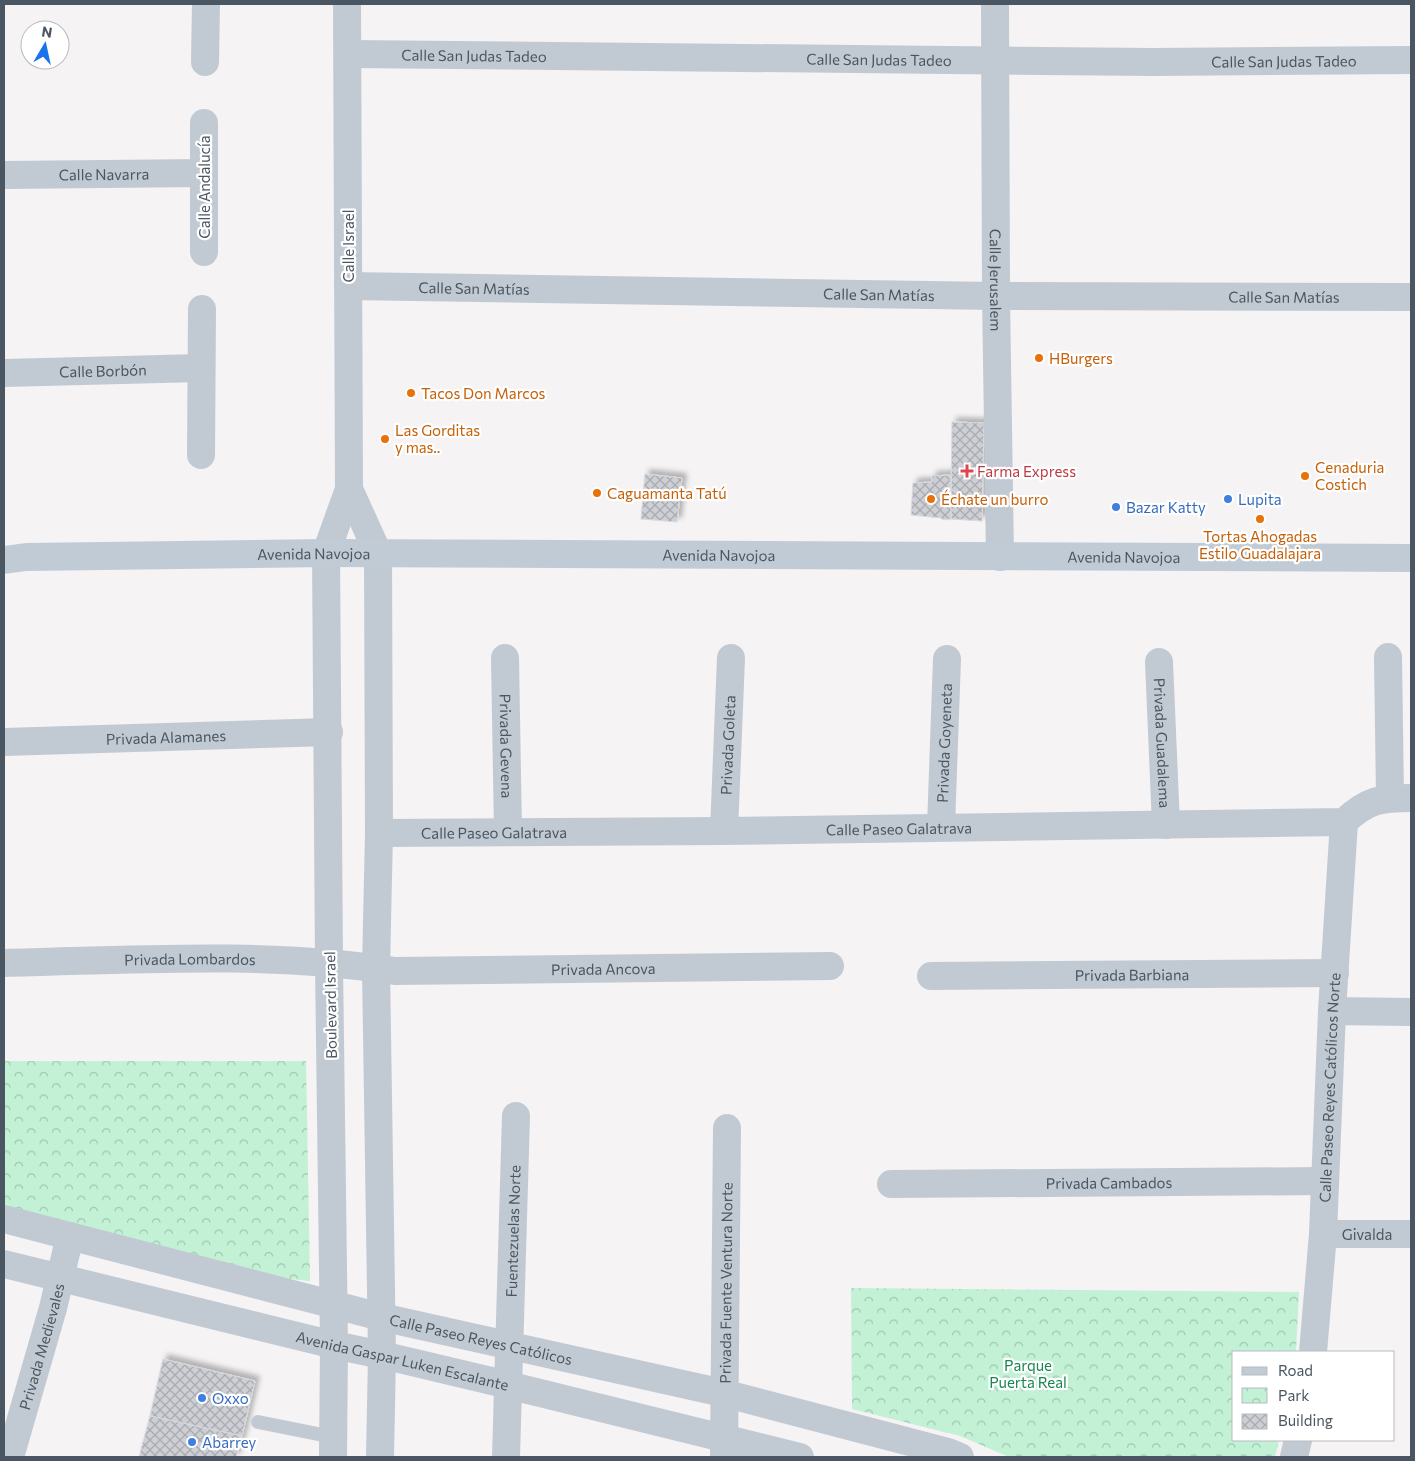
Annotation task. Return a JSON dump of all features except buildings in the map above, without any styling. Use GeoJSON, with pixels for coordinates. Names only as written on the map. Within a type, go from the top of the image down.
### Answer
{"type":"FeatureCollection","features":[{"type":"Feature","properties":{"kind":"street"},"geometry":{"type":"LineString","coordinates":[[205,62],[206,4]]}},
{"type":"Feature","properties":{"kind":"street","name":"Calle Israel"},"geometry":{"type":"LineString","coordinates":[[326,553],[349,489],[347,4]]}},
{"type":"Feature","properties":{"kind":"street","name":"Calle Jerusalem"},"geometry":{"type":"LineString","coordinates":[[995,4],[996,296],[1000,557]]}},
{"type":"Feature","properties":{"kind":"street","name":"Calle San Judas Tadeo"},"geometry":{"type":"LineString","coordinates":[[348,54],[1144,62],[1411,60]]}},
{"type":"Feature","properties":{"kind":"street","name":"Calle Andalucía"},"geometry":{"type":"LineString","coordinates":[[204,122],[204,252]]}},
{"type":"Feature","properties":{"kind":"street","name":"Calle Navarra"},"geometry":{"type":"LineString","coordinates":[[4,175],[204,173]]}},
{"type":"Feature","properties":{"kind":"street","name":"Calle San Matías"},"geometry":{"type":"LineString","coordinates":[[348,286],[996,296],[1411,296]]}},
{"type":"Feature","properties":{"kind":"street"},"geometry":{"type":"LineString","coordinates":[[201,455],[200,368],[202,309]]}},
{"type":"Feature","properties":{"kind":"street","name":"Calle Borbón"},"geometry":{"type":"LineString","coordinates":[[4,373],[200,368]]}},
{"type":"Feature","properties":{"kind":"street","name":"Calle Israel"},"geometry":{"type":"LineString","coordinates":[[349,489],[378,553]]}},
{"type":"Feature","properties":{"kind":"street","name":"Boulevard Israel"},"geometry":{"type":"LineString","coordinates":[[326,553],[334,1345],[333,1447]]}},
{"type":"Feature","properties":{"kind":"street"},"geometry":{"type":"LineString","coordinates":[[378,553],[376,968],[382,1355],[380,1457]]}},
{"type":"Feature","properties":{"kind":"street","name":"Avenida Navojoa"},"geometry":{"type":"LineString","coordinates":[[11,557],[378,553],[1411,558]]}},
{"type":"Feature","properties":{"kind":"street"},"geometry":{"type":"LineString","coordinates":[[1344,822],[1355,811],[1372,801],[1401,798],[1388,657]]}},
{"type":"Feature","properties":{"kind":"street","name":"Privada Gevena"},"geometry":{"type":"LineString","coordinates":[[505,658],[508,832]]}},
{"type":"Feature","properties":{"kind":"street","name":"Privada Goleta"},"geometry":{"type":"LineString","coordinates":[[724,831],[730,658]]}},
{"type":"Feature","properties":{"kind":"street","name":"Privada Goyeneta"},"geometry":{"type":"LineString","coordinates":[[941,827],[947,659]]}},
{"type":"Feature","properties":{"kind":"street","name":"Privada Guadalema"},"geometry":{"type":"LineString","coordinates":[[1159,662],[1166,825]]}},
{"type":"Feature","properties":{"kind":"street","name":"Privada Alamanes"},"geometry":{"type":"LineString","coordinates":[[4,742],[329,732]]}},
{"type":"Feature","properties":{"kind":"street","name":"Calle Paseo Galatrava"},"geometry":{"type":"LineString","coordinates":[[378,833],[724,831],[1344,822]]}},
{"type":"Feature","properties":{"kind":"street","name":"Calle Paseo Reyes Católicos Norte"},"geometry":{"type":"LineString","coordinates":[[1313,1351],[1323,1234],[1332,1011],[1344,822]]}},
{"type":"Feature","properties":{"kind":"street","name":"Privada Lombardos"},"geometry":{"type":"LineString","coordinates":[[4,963],[262,958],[376,968]]}},
{"type":"Feature","properties":{"kind":"street","name":"Privada Ancova"},"geometry":{"type":"LineString","coordinates":[[376,968],[395,971],[830,966]]}},
{"type":"Feature","properties":{"kind":"street","name":"Privada Barbiana"},"geometry":{"type":"LineString","coordinates":[[931,976],[1335,973]]}},
{"type":"Feature","properties":{"kind":"street"},"geometry":{"type":"LineString","coordinates":[[1332,1011],[1411,1012]]}},
{"type":"Feature","properties":{"kind":"street","name":"Fuentezuelas Norte"},"geometry":{"type":"LineString","coordinates":[[506,1457],[516,1116]]}},
{"type":"Feature","properties":{"kind":"street","name":"Privada Fuente Ventura Norte"},"geometry":{"type":"LineString","coordinates":[[724,1447],[723,1393],[727,1128]]}},
{"type":"Feature","properties":{"kind":"street","name":"Privada Cambados"},"geometry":{"type":"LineString","coordinates":[[891,1184],[1325,1181]]}},
{"type":"Feature","properties":{"kind":"street","name":"Calle Paseo Reyes Católicos"},"geometry":{"type":"LineString","coordinates":[[4,1219],[381,1317],[723,1393],[952,1456]]}},
{"type":"Feature","properties":{"kind":"street","name":"Givalda"},"geometry":{"type":"LineString","coordinates":[[1323,1234],[1411,1234]]}},
{"type":"Feature","properties":{"kind":"street","name":"Privada Medievales"},"geometry":{"type":"LineString","coordinates":[[10,1457],[53,1308],[70,1236]]}},
{"type":"Feature","properties":{"kind":"street","name":"Avenida Gaspar Luken Escalante"},"geometry":{"type":"LineString","coordinates":[[4,1264],[334,1345],[508,1385],[724,1447],[800,1457]]}},
{"type":"Feature","properties":{"kind":"street"},"geometry":{"type":"LineString","coordinates":[[1294,1457],[1298,1441]]}},
{"type":"Feature","properties":{"kind":"lane"},"geometry":{"type":"LineString","coordinates":[[258,1422],[333,1447]]}},
{"type":"Feature","properties":{"kind":"green space"},"geometry":{"type":"Polygon","coordinates":[[[4,1061],[306,1061],[310,1281],[282,1278],[4,1206],[4,1061]]]}},
{"type":"Feature","properties":{"kind":"green space","name":"Parque Puerta Real"},"geometry":{"type":"Polygon","coordinates":[[[851,1288],[1299,1292],[1296,1351],[1232,1351],[1232,1441],[1279,1441],[1275,1457],[1009,1457],[960,1436],[852,1409],[851,1288]]]}},
{"type":"Feature","properties":{"kind":"place","name":"HBurgers"},"geometry":{"type":"Point","coordinates":[1039,358]}},
{"type":"Feature","properties":{"kind":"place","name":"Tacos Don Marcos"},"geometry":{"type":"Point","coordinates":[411,393]}},
{"type":"Feature","properties":{"kind":"place","name":"Las Gorditas y mas.."},"geometry":{"type":"Point","coordinates":[385,439]}},
{"type":"Feature","properties":{"kind":"place","name":"Farma Express"},"geometry":{"type":"Point","coordinates":[967,471]}},
{"type":"Feature","properties":{"kind":"place","name":"Cenaduria Costich"},"geometry":{"type":"Point","coordinates":[1305,476]}},
{"type":"Feature","properties":{"kind":"place","name":"Caguamanta Tatú"},"geometry":{"type":"Point","coordinates":[597,493]}},
{"type":"Feature","properties":{"kind":"place","name":"Échate un burro"},"geometry":{"type":"Point","coordinates":[931,499]}},
{"type":"Feature","properties":{"kind":"place","name":"Lupita"},"geometry":{"type":"Point","coordinates":[1228,499]}},
{"type":"Feature","properties":{"kind":"place","name":"Bazar Katty"},"geometry":{"type":"Point","coordinates":[1116,507]}},
{"type":"Feature","properties":{"kind":"place","name":"Tortas Ahogadas Estilo Guadalajara"},"geometry":{"type":"Point","coordinates":[1260,519]}},
{"type":"Feature","properties":{"kind":"place","name":"Oxxo"},"geometry":{"type":"Point","coordinates":[202,1398]}},
{"type":"Feature","properties":{"kind":"place","name":"Abarrey"},"geometry":{"type":"Point","coordinates":[192,1442]}}]}
